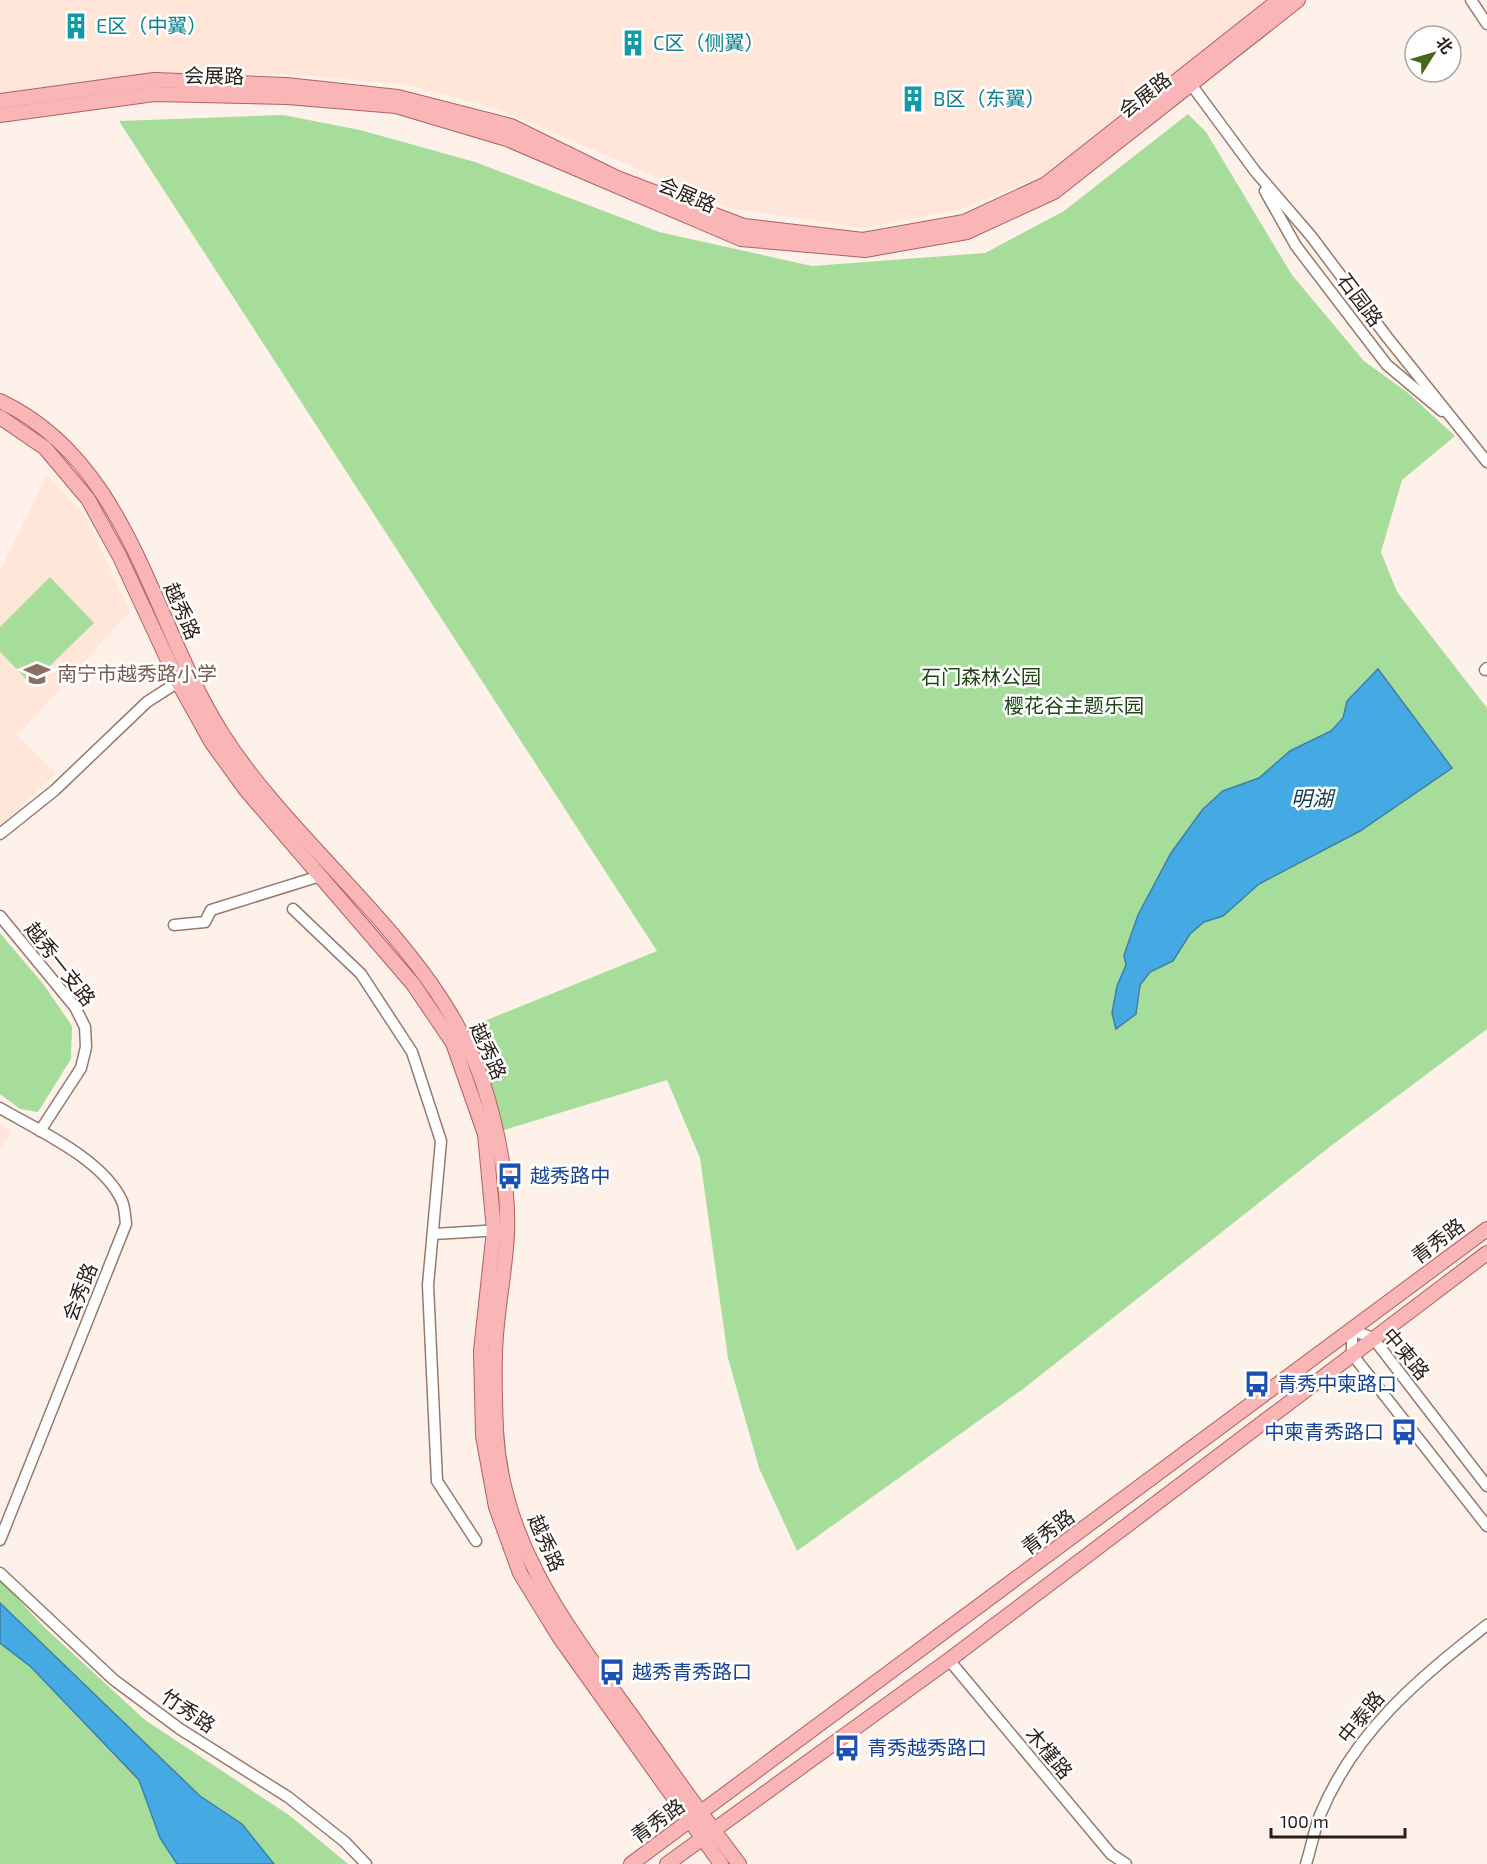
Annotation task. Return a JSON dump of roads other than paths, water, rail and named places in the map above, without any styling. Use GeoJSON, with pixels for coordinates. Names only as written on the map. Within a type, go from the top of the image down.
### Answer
{"type":"FeatureCollection","features":[{"type":"Feature","properties":{"kind":"main road","name":"会展路"},"geometry":{"type":"LineString","coordinates":[[0,101],[154,80],[286,85],[398,97],[511,126],[617,178],[744,226],[862,240],[964,222],[1046,184],[1279,0]]}},
{"type":"Feature","properties":{"kind":"main road","name":"会展路"},"geometry":{"type":"LineString","coordinates":[[0,115],[154,94],[287,97],[396,106],[507,139],[741,238],[865,250],[967,232],[1054,192],[1298,0]]}},
{"type":"Feature","properties":{"kind":"main road","name":"越秀路"},"geometry":{"type":"LineString","coordinates":[[0,401],[53,434],[100,487],[132,547],[183,678],[212,742],[246,790],[413,984],[453,1043],[485,1134],[500,1230]]}},
{"type":"Feature","properties":{"kind":"main road","name":"越秀路"},"geometry":{"type":"LineString","coordinates":[[0,417],[45,448],[88,499],[183,678],[258,784],[374,915],[429,982],[464,1038],[498,1131],[500,1230],[495,1352],[497,1436],[508,1505],[532,1569],[696,1818]]}},
{"type":"Feature","properties":{"kind":"main road","name":"青秀路"},"geometry":{"type":"LineString","coordinates":[[631,1864],[1487,1229]]}},
{"type":"Feature","properties":{"kind":"main road","name":"青秀路"},"geometry":{"type":"LineString","coordinates":[[667,1864],[949,1660],[1487,1253]]}},
{"type":"Feature","properties":{"kind":"main road"},"geometry":{"type":"LineString","coordinates":[[696,1818],[713,1830],[739,1864]]}},
{"type":"Feature","properties":{"kind":"main road"},"geometry":{"type":"LineString","coordinates":[[696,1818],[701,1839],[721,1864]]}},
{"type":"Feature","properties":{"kind":"street"},"geometry":{"type":"LineString","coordinates":[[1471,0],[1487,24]]}},
{"type":"Feature","properties":{"kind":"street","name":"石园路"},"geometry":{"type":"LineString","coordinates":[[1190,84],[1255,171],[1311,236],[1387,337],[1487,462]]}},
{"type":"Feature","properties":{"kind":"street","name":"石园路"},"geometry":{"type":"LineString","coordinates":[[1255,171],[1296,246],[1387,365],[1462,429]]}},
{"type":"Feature","properties":{"kind":"street"},"geometry":{"type":"LineString","coordinates":[[0,834],[55,790],[147,702],[183,678]]}},
{"type":"Feature","properties":{"kind":"street"},"geometry":{"type":"LineString","coordinates":[[174,925],[205,922],[211,910],[320,876]]}},
{"type":"Feature","properties":{"kind":"street"},"geometry":{"type":"LineString","coordinates":[[293,909],[361,974],[412,1052],[441,1141],[428,1285],[437,1481],[476,1541]]}},
{"type":"Feature","properties":{"kind":"street","name":"越秀一支路"},"geometry":{"type":"LineString","coordinates":[[0,916],[75,1007],[85,1027],[86,1047],[81,1068],[40,1131]]}},
{"type":"Feature","properties":{"kind":"street","name":"会秀路"},"geometry":{"type":"LineString","coordinates":[[0,1108],[76,1152],[107,1180],[123,1202],[126,1224],[0,1540]]}},
{"type":"Feature","properties":{"kind":"street"},"geometry":{"type":"LineString","coordinates":[[434,1234],[500,1230]]}},
{"type":"Feature","properties":{"kind":"street","name":"中柬路"},"geometry":{"type":"LineString","coordinates":[[1352,1354],[1352,1330],[1373,1338],[1487,1486]]}},
{"type":"Feature","properties":{"kind":"street"},"geometry":{"type":"LineString","coordinates":[[1352,1354],[1487,1526]]}},
{"type":"Feature","properties":{"kind":"street","name":"竹秀路"},"geometry":{"type":"LineString","coordinates":[[0,1573],[114,1680],[180,1729],[288,1797],[345,1842],[366,1864]]}},
{"type":"Feature","properties":{"kind":"street","name":"中泰路"},"geometry":{"type":"LineString","coordinates":[[1306,1864],[1319,1816],[1346,1764],[1380,1718],[1424,1674],[1487,1625]]}},
{"type":"Feature","properties":{"kind":"street","name":"木槿路"},"geometry":{"type":"LineString","coordinates":[[949,1660],[1111,1854],[1126,1864]]}},
{"type":"Feature","properties":{"kind":"water","name":"明湖"},"geometry":{"type":"Polygon","coordinates":[[[1378,669],[1452,768],[1360,831],[1259,884],[1223,916],[1204,922],[1190,934],[1173,961],[1150,972],[1140,985],[1136,1014],[1116,1029],[1112,1013],[1117,986],[1126,965],[1124,955],[1138,915],[1171,853],[1203,809],[1223,791],[1259,778],[1290,751],[1331,731],[1343,718],[1347,701],[1378,669]]]}},
{"type":"Feature","properties":{"kind":"water"},"geometry":{"type":"Polygon","coordinates":[[[0,1603],[200,1796],[242,1824],[274,1864],[177,1864],[160,1838],[139,1780],[31,1667],[0,1643],[0,1603]]]}},
{"type":"Feature","properties":{"kind":"place","name":"E区（中翼）"},"geometry":{"type":"Point","coordinates":[76,26]}},
{"type":"Feature","properties":{"kind":"place","name":"C区（侧翼）"},"geometry":{"type":"Point","coordinates":[633,43]}},
{"type":"Feature","properties":{"kind":"place","name":"B区（东翼）"},"geometry":{"type":"Point","coordinates":[913,99]}},
{"type":"Feature","properties":{"kind":"place","name":"南宁市越秀路小学"},"geometry":{"type":"Point","coordinates":[37,674]}},
{"type":"Feature","properties":{"kind":"place","name":"越秀路中"},"geometry":{"type":"Point","coordinates":[510,1176]}},
{"type":"Feature","properties":{"kind":"place","name":"青秀中柬路口"},"geometry":{"type":"Point","coordinates":[1257,1384]}},
{"type":"Feature","properties":{"kind":"place","name":"中柬青秀路口"},"geometry":{"type":"Point","coordinates":[1404,1432]}},
{"type":"Feature","properties":{"kind":"place","name":"越秀青秀路口"},"geometry":{"type":"Point","coordinates":[612,1672]}},
{"type":"Feature","properties":{"kind":"place","name":"青秀越秀路口"},"geometry":{"type":"Point","coordinates":[847,1748]}},
{"type":"Feature","properties":{"kind":"park label","name":"石门森林公园"},"geometry":{"type":"Point","coordinates":[981,677]}},
{"type":"Feature","properties":{"kind":"park label","name":"樱花谷主题乐园"},"geometry":{"type":"Point","coordinates":[1074,706]}}]}
